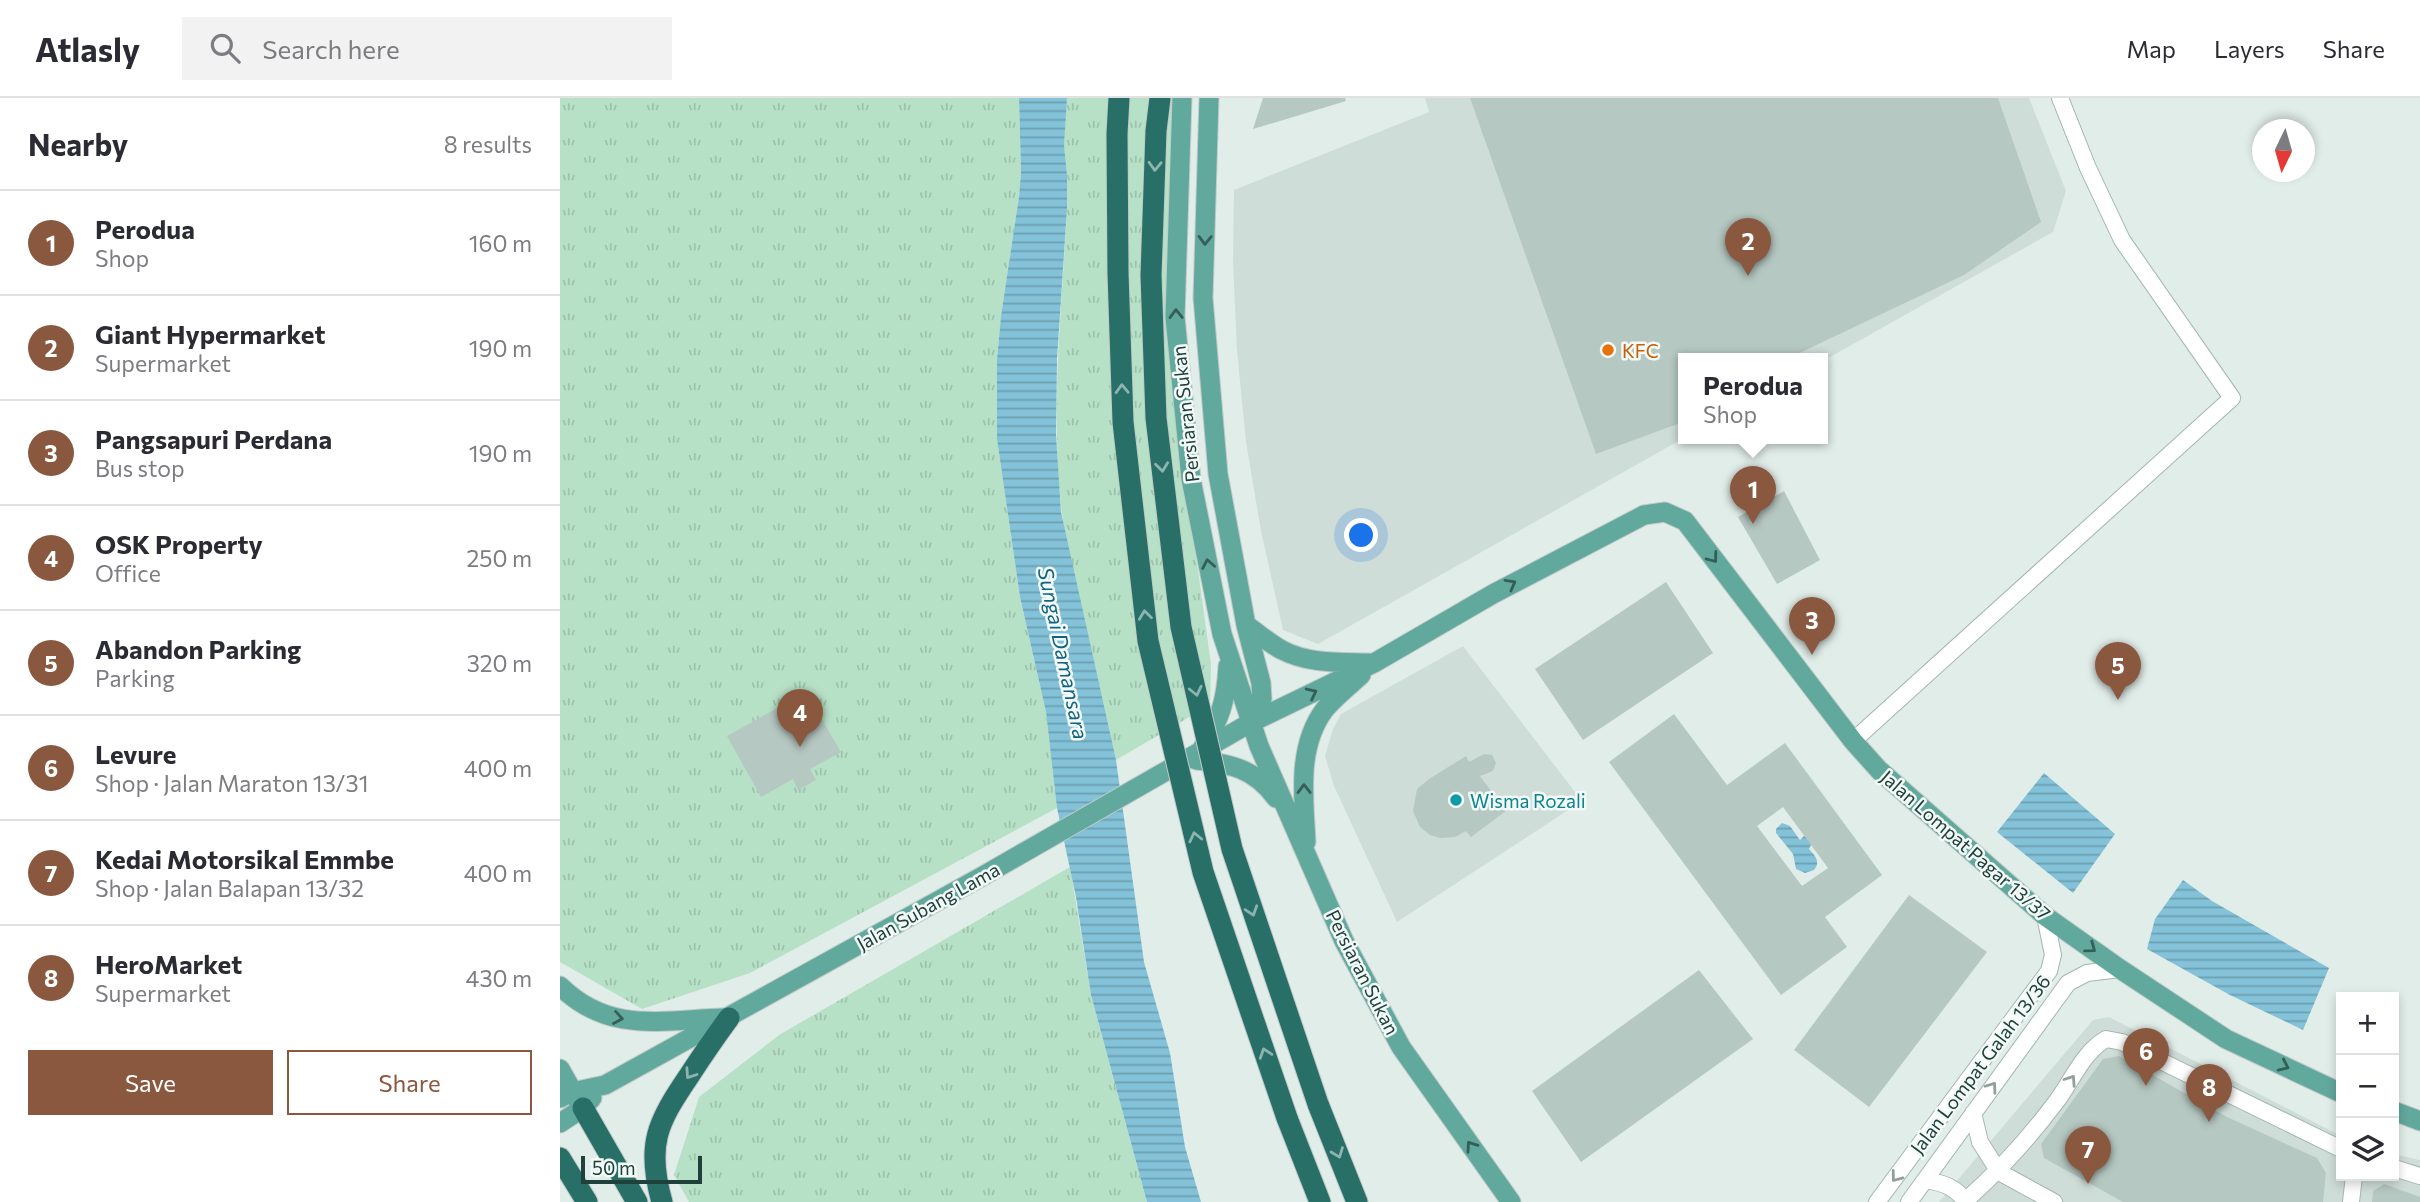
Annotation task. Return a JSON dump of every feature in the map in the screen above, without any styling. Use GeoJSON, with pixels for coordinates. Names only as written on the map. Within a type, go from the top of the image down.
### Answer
{"type":"FeatureCollection","features":[{"type":"Feature","properties":{"kind":"highway"},"geometry":{"type":"LineString","coordinates":[[1119,98],[1116,134],[1123,422],[1148,641],[1203,872],[1287,1118],[1320,1202]]}},
{"type":"Feature","properties":{"kind":"highway"},"geometry":{"type":"LineString","coordinates":[[1160,98],[1151,275],[1156,418],[1181,627],[1231,849],[1318,1104],[1357,1202]]}},
{"type":"Feature","properties":{"kind":"highway"},"geometry":{"type":"LineString","coordinates":[[662,1202],[654,1165],[659,1128],[672,1099],[729,1018]]}},
{"type":"Feature","properties":{"kind":"highway"},"geometry":{"type":"LineString","coordinates":[[572,1099],[637,1202]]}},
{"type":"Feature","properties":{"kind":"highway"},"geometry":{"type":"LineString","coordinates":[[560,1158],[587,1202]]}},
{"type":"Feature","properties":{"kind":"main road","name":"Persiaran Sukan"},"geometry":{"type":"LineString","coordinates":[[1182,98],[1175,317],[1191,479],[1222,634],[1250,723],[1344,941],[1401,1047],[1511,1202]]}},
{"type":"Feature","properties":{"kind":"main road","name":"Persiaran Sukan"},"geometry":{"type":"LineString","coordinates":[[1209,98],[1203,298],[1218,474],[1246,625],[1260,679],[1262,699],[1250,723]]}},
{"type":"Feature","properties":{"kind":"main road","name":"Jalan Lompat Pagar 13/37"},"geometry":{"type":"LineString","coordinates":[[1374,663],[1526,576],[1644,515],[1665,512],[1685,521],[1853,741],[1887,778],[2045,916],[2226,1039],[2336,1091]]}},
{"type":"Feature","properties":{"kind":"main road"},"geometry":{"type":"LineString","coordinates":[[1246,625],[1283,651],[1328,661],[1374,663]]}},
{"type":"Feature","properties":{"kind":"main road"},"geometry":{"type":"LineString","coordinates":[[1228,654],[1226,696],[1217,722],[1194,755],[1226,763],[1253,774],[1270,790],[1289,815]]}},
{"type":"Feature","properties":{"kind":"main road"},"geometry":{"type":"LineString","coordinates":[[1307,857],[1303,782],[1308,742],[1324,710],[1374,663]]}},
{"type":"Feature","properties":{"kind":"main road","name":"Jalan Subang Lama"},"geometry":{"type":"LineString","coordinates":[[560,1123],[572,1099],[605,1085],[729,1018],[1250,723],[1374,663]]}},
{"type":"Feature","properties":{"kind":"main road"},"geometry":{"type":"LineString","coordinates":[[560,986],[588,1009],[619,1019],[640,1021],[729,1018]]}},
{"type":"Feature","properties":{"kind":"main road"},"geometry":{"type":"LineString","coordinates":[[560,1069],[572,1099]]}},
{"type":"Feature","properties":{"kind":"main road"},"geometry":{"type":"LineString","coordinates":[[2399,1113],[2420,1121]]}},
{"type":"Feature","properties":{"kind":"street"},"geometry":{"type":"LineString","coordinates":[[1853,741],[2232,398],[2122,240],[2088,168],[2060,98]]}},
{"type":"Feature","properties":{"kind":"street","name":"Jalan Lompat Galah 13/36"},"geometry":{"type":"LineString","coordinates":[[1877,1202],[2049,971],[2053,955],[2045,916]]}},
{"type":"Feature","properties":{"kind":"street","name":"Jalan Lompat Galah 13/36"},"geometry":{"type":"LineString","coordinates":[[1909,1202],[2068,983],[2087,973],[2120,969]]}},
{"type":"Feature","properties":{"kind":"street"},"geometry":{"type":"LineString","coordinates":[[1926,1180],[1957,1190],[1966,1201],[1998,1172],[2056,1102],[2095,1046],[2106,1039],[2122,1042],[2336,1147]]}},
{"type":"Feature","properties":{"kind":"street"},"geometry":{"type":"LineString","coordinates":[[1973,1113],[1980,1142],[1998,1172],[2054,1202]]}},
{"type":"Feature","properties":{"kind":"street"},"geometry":{"type":"LineString","coordinates":[[2399,1170],[2420,1176]]}},
{"type":"Feature","properties":{"kind":"street"},"geometry":{"type":"LineString","coordinates":[[2351,1202],[2353,1181]]}},
{"type":"Feature","properties":{"kind":"shaded area"},"geometry":{"type":"Polygon","coordinates":[[[1425,98],[2029,98],[2066,191],[2053,232],[1828,358],[1828,353],[1678,353],[1678,441],[1318,644],[1283,630],[1261,531],[1246,442],[1237,351],[1233,261],[1234,190],[1429,112],[1425,98]]]}},
{"type":"Feature","properties":{"kind":"shaded area"},"geometry":{"type":"Polygon","coordinates":[[[1463,646],[1582,801],[1397,922],[1334,786],[1325,756],[1333,729],[1341,714],[1463,646]]]}},
{"type":"Feature","properties":{"kind":"shaded area"},"geometry":{"type":"Polygon","coordinates":[[[2109,1017],[2336,1133],[2336,1181],[2399,1181],[2399,1155],[2420,1160],[2420,1202],[1939,1202],[2093,1020],[2109,1017]]]}},
{"type":"Feature","properties":{"kind":"green space"},"geometry":{"type":"Polygon","coordinates":[[[560,98],[1019,98],[1021,172],[997,360],[997,439],[1020,597],[1046,712],[1057,808],[750,973],[642,1009],[560,962],[560,98]]]}},
{"type":"Feature","properties":{"kind":"green space"},"geometry":{"type":"Polygon","coordinates":[[[1067,98],[1187,98],[1170,309],[1185,476],[1211,664],[1210,705],[1116,760],[1067,547],[1061,505],[1057,379],[1067,210],[1064,140],[1067,98]]]}},
{"type":"Feature","properties":{"kind":"green space"},"geometry":{"type":"Polygon","coordinates":[[[1070,867],[1091,995],[1147,1202],[689,1202],[674,1175],[699,1097],[779,1035],[1070,867]]]}},
{"type":"Feature","properties":{"kind":"water","name":"Sungai Damansara"},"geometry":{"type":"Polygon","coordinates":[[[1019,98],[1067,98],[1064,145],[1067,209],[1057,359],[1056,434],[1061,512],[1116,760],[1144,962],[1170,1053],[1185,1147],[1201,1202],[1147,1202],[1091,995],[1076,897],[1057,808],[1046,712],[1020,597],[997,439],[997,360],[1021,172],[1019,98]]]}},
{"type":"Feature","properties":{"kind":"water"},"geometry":{"type":"Polygon","coordinates":[[[2044,773],[2115,834],[2073,893],[1997,832],[2044,773]]]}},
{"type":"Feature","properties":{"kind":"water"},"geometry":{"type":"Polygon","coordinates":[[[1782,823],[1790,826],[1800,840],[1804,836],[1813,841],[1809,849],[1817,861],[1814,870],[1805,873],[1796,869],[1793,854],[1776,833],[1782,823]]]}},
{"type":"Feature","properties":{"kind":"water"},"geometry":{"type":"Polygon","coordinates":[[[2183,880],[2212,901],[2329,968],[2303,1030],[2230,995],[2147,949],[2155,919],[2183,880]]]}},
{"type":"Feature","properties":{"kind":"building"},"geometry":{"type":"Polygon","coordinates":[[[1263,98],[1345,98],[1346,101],[1253,129],[1263,98]]]}},
{"type":"Feature","properties":{"kind":"building"},"geometry":{"type":"Polygon","coordinates":[[[1470,98],[1998,98],[2041,222],[1964,275],[1800,353],[1678,353],[1678,424],[1596,454],[1470,98]]]}},
{"type":"Feature","properties":{"kind":"building"},"geometry":{"type":"Polygon","coordinates":[[[1784,491],[1820,560],[1777,584],[1738,517],[1784,491]]]}},
{"type":"Feature","properties":{"kind":"building"},"geometry":{"type":"Polygon","coordinates":[[[1666,582],[1713,653],[1583,740],[1535,669],[1666,582]]]}},
{"type":"Feature","properties":{"kind":"building"},"geometry":{"type":"Polygon","coordinates":[[[806,692],[841,752],[810,769],[816,780],[798,790],[793,779],[761,797],[727,736],[806,692]]]}},
{"type":"Feature","properties":{"kind":"building"},"geometry":{"type":"Polygon","coordinates":[[[1674,714],[1727,785],[1785,743],[1882,875],[1825,917],[1847,947],[1781,995],[1609,762],[1674,714]],[[1783,807],[1757,826],[1802,886],[1828,868],[1783,807]]]}},
{"type":"Feature","properties":{"kind":"building","name":"Wisma Rozali"},"geometry":{"type":"Polygon","coordinates":[[[1484,754],[1492,755],[1496,763],[1493,771],[1480,776],[1506,811],[1471,837],[1466,831],[1455,837],[1440,838],[1430,835],[1420,827],[1413,811],[1417,789],[1466,756],[1469,762],[1484,754]]]}},
{"type":"Feature","properties":{"kind":"building"},"geometry":{"type":"Polygon","coordinates":[[[1909,895],[1987,952],[1869,1107],[1794,1050],[1909,895]]]}},
{"type":"Feature","properties":{"kind":"building"},"geometry":{"type":"Polygon","coordinates":[[[1699,970],[1753,1039],[1581,1162],[1532,1091],[1699,970]]]}},
{"type":"Feature","properties":{"kind":"building"},"geometry":{"type":"Polygon","coordinates":[[[2119,1056],[2227,1117],[2317,1158],[2326,1173],[2323,1202],[2123,1202],[2044,1158],[2041,1144],[2103,1059],[2119,1056]]]}},
{"type":"Feature","properties":{"kind":"building"},"geometry":{"type":"Polygon","coordinates":[[[2384,1184],[2420,1197],[2420,1202],[2372,1202],[2373,1191],[2384,1184]]]}},
{"type":"Feature","properties":{"kind":"place","name":"Giant Hypermarket"},"geometry":{"type":"Point","coordinates":[1748,276]}},
{"type":"Feature","properties":{"kind":"place","name":"KFC"},"geometry":{"type":"Point","coordinates":[1608,350]}},
{"type":"Feature","properties":{"kind":"place","name":"Perodua"},"geometry":{"type":"Point","coordinates":[1753,524]}},
{"type":"Feature","properties":{"kind":"place","name":"Pangsapuri Perdana"},"geometry":{"type":"Point","coordinates":[1812,655]}},
{"type":"Feature","properties":{"kind":"place","name":"Abandon Parking"},"geometry":{"type":"Point","coordinates":[2118,700]}},
{"type":"Feature","properties":{"kind":"place","name":"OSK Property"},"geometry":{"type":"Point","coordinates":[800,747]}},
{"type":"Feature","properties":{"kind":"place","name":"Wisma Rozali"},"geometry":{"type":"Point","coordinates":[1456,800]}},
{"type":"Feature","properties":{"kind":"place","name":"Levure"},"geometry":{"type":"Point","coordinates":[2146,1086]}},
{"type":"Feature","properties":{"kind":"place","name":"HeroMarket"},"geometry":{"type":"Point","coordinates":[2209,1122]}},
{"type":"Feature","properties":{"kind":"place","name":"Kedai Motorsikal Emmbe"},"geometry":{"type":"Point","coordinates":[2088,1184]}}]}
